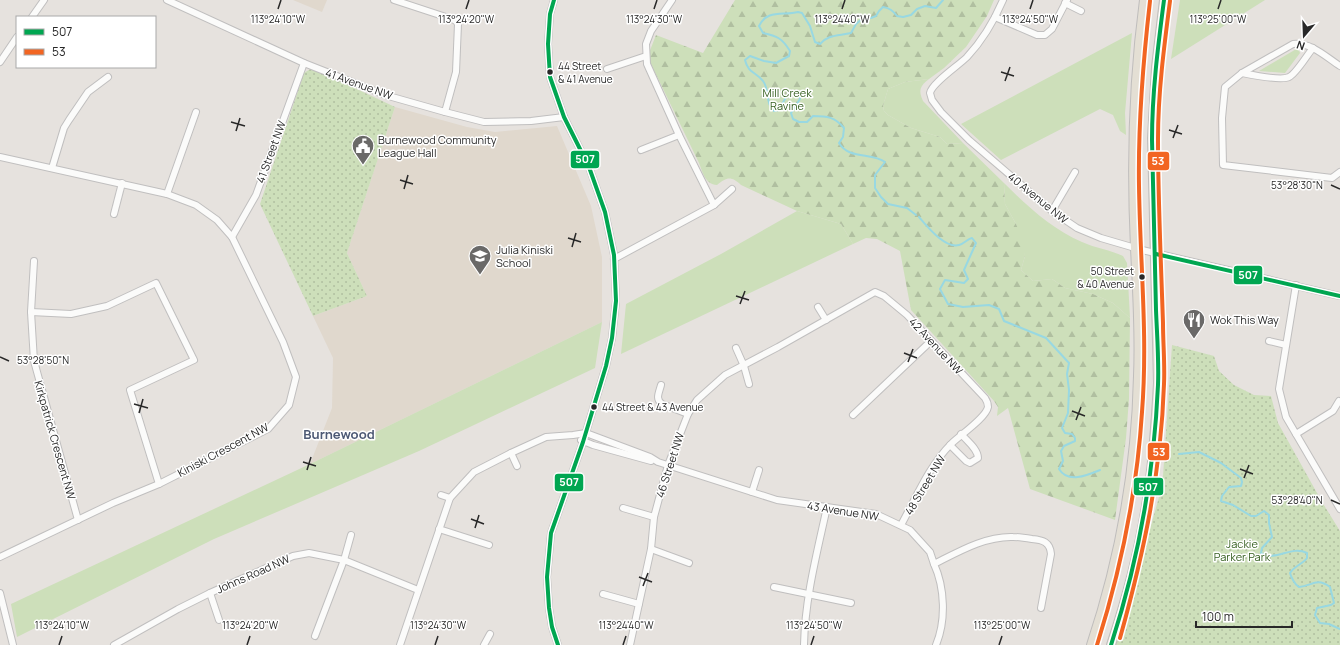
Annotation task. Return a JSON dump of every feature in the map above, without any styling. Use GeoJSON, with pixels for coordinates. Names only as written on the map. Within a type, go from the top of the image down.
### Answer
{"type":"FeatureCollection","features":[{"type":"Feature","properties":{"kind":"main road"},"geometry":{"type":"LineString","coordinates":[[1091,645],[1115,560],[1134,451],[1138,374],[1134,121],[1140,33],[1144,0]]}},
{"type":"Feature","properties":{"kind":"main road"},"geometry":{"type":"LineString","coordinates":[[1111,645],[1128,587],[1144,518],[1156,423],[1158,383],[1153,131],[1156,67],[1164,0]]}},
{"type":"Feature","properties":{"kind":"street"},"geometry":{"type":"LineString","coordinates":[[33,16],[44,0]]}},
{"type":"Feature","properties":{"kind":"street","name":"41 Avenue NW"},"geometry":{"type":"LineString","coordinates":[[167,0],[304,63],[383,94],[484,122],[531,121],[564,117]]}},
{"type":"Feature","properties":{"kind":"street"},"geometry":{"type":"LineString","coordinates":[[394,0],[456,21],[458,24],[456,72],[445,112]]}},
{"type":"Feature","properties":{"kind":"street"},"geometry":{"type":"LineString","coordinates":[[554,0],[550,14],[548,44],[550,76],[564,117],[590,167],[605,212],[614,259],[616,301],[612,338],[606,366],[586,433],[551,533],[547,577],[548,608],[558,645]]}},
{"type":"Feature","properties":{"kind":"street"},"geometry":{"type":"LineString","coordinates":[[672,0],[651,31],[646,44],[646,56],[650,72],[714,205]]}},
{"type":"Feature","properties":{"kind":"street"},"geometry":{"type":"LineString","coordinates":[[1002,0],[995,17],[1037,35],[1045,35],[1052,29],[1066,2],[1081,11]]}},
{"type":"Feature","properties":{"kind":"street","name":"40 Avenue NW"},"geometry":{"type":"LineString","coordinates":[[995,17],[983,37],[967,57],[935,84],[930,91],[932,100],[959,131],[1052,211],[1077,228],[1101,238],[1156,254],[1340,296]]}},
{"type":"Feature","properties":{"kind":"street"},"geometry":{"type":"LineString","coordinates":[[0,62],[16,38]]}},
{"type":"Feature","properties":{"kind":"street"},"geometry":{"type":"LineString","coordinates":[[1340,66],[1313,48],[1300,43],[1293,44],[1242,74],[1225,87],[1222,118],[1223,165],[1332,178],[1340,172]]}},
{"type":"Feature","properties":{"kind":"street"},"geometry":{"type":"LineString","coordinates":[[1242,74],[1279,78],[1289,77],[1313,48]]}},
{"type":"Feature","properties":{"kind":"street"},"geometry":{"type":"LineString","coordinates":[[607,69],[646,56]]}},
{"type":"Feature","properties":{"kind":"street","name":"41 Street NW"},"geometry":{"type":"LineString","coordinates":[[232,237],[256,195],[304,63]]}},
{"type":"Feature","properties":{"kind":"street"},"geometry":{"type":"LineString","coordinates":[[52,168],[64,128],[88,92],[108,77]]}},
{"type":"Feature","properties":{"kind":"street"},"geometry":{"type":"LineString","coordinates":[[167,194],[196,112]]}},
{"type":"Feature","properties":{"kind":"street"},"geometry":{"type":"LineString","coordinates":[[641,150],[679,135]]}},
{"type":"Feature","properties":{"kind":"street","name":"Kiniski Crescent NW"},"geometry":{"type":"LineString","coordinates":[[0,157],[167,194],[196,205],[217,220],[232,237],[283,342],[296,377],[289,406],[268,429],[159,484],[0,557]]}},
{"type":"Feature","properties":{"kind":"street"},"geometry":{"type":"LineString","coordinates":[[1052,211],[1075,172]]}},
{"type":"Feature","properties":{"kind":"street"},"geometry":{"type":"LineString","coordinates":[[114,214],[122,183]]}},
{"type":"Feature","properties":{"kind":"street"},"geometry":{"type":"LineString","coordinates":[[614,259],[714,205],[732,189]]}},
{"type":"Feature","properties":{"kind":"street","name":"Kirkpatrick Crescent NW"},"geometry":{"type":"LineString","coordinates":[[34,261],[31,312],[34,361],[78,520]]}},
{"type":"Feature","properties":{"kind":"street"},"geometry":{"type":"LineString","coordinates":[[31,312],[71,314],[106,306],[156,283],[194,360],[130,390],[159,484]]}},
{"type":"Feature","properties":{"kind":"street"},"geometry":{"type":"LineString","coordinates":[[1296,285],[1279,389],[1286,417],[1340,509]]}},
{"type":"Feature","properties":{"kind":"street","name":"46 Street NW"},"geometry":{"type":"LineString","coordinates":[[630,645],[651,549],[654,517],[668,465],[688,414],[697,400],[725,375],[744,366],[875,292]]}},
{"type":"Feature","properties":{"kind":"street","name":"42 Avenue NW"},"geometry":{"type":"LineString","coordinates":[[875,292],[884,296],[907,315],[985,398],[988,403],[988,408]]}},
{"type":"Feature","properties":{"kind":"street"},"geometry":{"type":"LineString","coordinates":[[818,307],[826,320]]}},
{"type":"Feature","properties":{"kind":"street"},"geometry":{"type":"LineString","coordinates":[[853,415],[931,341]]}},
{"type":"Feature","properties":{"kind":"street"},"geometry":{"type":"LineString","coordinates":[[1269,342],[1286,344]]}},
{"type":"Feature","properties":{"kind":"street"},"geometry":{"type":"LineString","coordinates":[[736,348],[744,366],[749,384]]}},
{"type":"Feature","properties":{"kind":"street"},"geometry":{"type":"LineString","coordinates":[[661,385],[658,398],[659,402],[688,414]]}},
{"type":"Feature","properties":{"kind":"street"},"geometry":{"type":"LineString","coordinates":[[1296,434],[1333,411],[1339,401]]}},
{"type":"Feature","properties":{"kind":"street","name":"48 Street NW"},"geometry":{"type":"LineString","coordinates":[[901,525],[941,455],[950,445],[983,416],[988,408]]}},
{"type":"Feature","properties":{"kind":"street"},"geometry":{"type":"LineString","coordinates":[[400,645],[450,498],[474,472],[511,453],[546,437],[573,436],[586,433]]}},
{"type":"Feature","properties":{"kind":"street","name":"43 Avenue NW"},"geometry":{"type":"LineString","coordinates":[[586,433],[650,457],[658,462]]}},
{"type":"Feature","properties":{"kind":"street","name":"48 Street NW"},"geometry":{"type":"LineString","coordinates":[[950,445],[970,463],[978,458],[976,451],[962,434]]}},
{"type":"Feature","properties":{"kind":"street","name":"43 Avenue NW"},"geometry":{"type":"LineString","coordinates":[[573,436],[583,442],[668,465],[776,500],[876,514],[910,530],[930,552],[941,583],[943,597],[939,637],[936,645]]}},
{"type":"Feature","properties":{"kind":"street"},"geometry":{"type":"LineString","coordinates":[[511,453],[517,466]]}},
{"type":"Feature","properties":{"kind":"street"},"geometry":{"type":"LineString","coordinates":[[752,492],[759,470]]}},
{"type":"Feature","properties":{"kind":"street"},"geometry":{"type":"LineString","coordinates":[[441,495],[450,498]]}},
{"type":"Feature","properties":{"kind":"street"},"geometry":{"type":"LineString","coordinates":[[804,645],[808,594],[827,507]]}},
{"type":"Feature","properties":{"kind":"street"},"geometry":{"type":"LineString","coordinates":[[623,508],[654,517]]}},
{"type":"Feature","properties":{"kind":"street"},"geometry":{"type":"LineString","coordinates":[[439,529],[490,545]]}},
{"type":"Feature","properties":{"kind":"street"},"geometry":{"type":"LineString","coordinates":[[315,636],[344,560],[351,535]]}},
{"type":"Feature","properties":{"kind":"street"},"geometry":{"type":"LineString","coordinates":[[934,564],[974,545],[994,539],[1012,537],[1034,539],[1047,543],[1051,547],[1051,554],[1041,608]]}},
{"type":"Feature","properties":{"kind":"street"},"geometry":{"type":"LineString","coordinates":[[651,549],[689,563]]}},
{"type":"Feature","properties":{"kind":"street","name":"Johns Road NW"},"geometry":{"type":"LineString","coordinates":[[114,645],[178,608],[293,556],[309,553],[344,560],[418,590]]}},
{"type":"Feature","properties":{"kind":"street"},"geometry":{"type":"LineString","coordinates":[[774,587],[851,603]]}},
{"type":"Feature","properties":{"kind":"street"},"geometry":{"type":"LineString","coordinates":[[0,593],[12,645]]}},
{"type":"Feature","properties":{"kind":"street","name":"Johns Road NW"},"geometry":{"type":"LineString","coordinates":[[210,593],[220,620]]}},
{"type":"Feature","properties":{"kind":"street"},"geometry":{"type":"LineString","coordinates":[[603,594],[639,604]]}},
{"type":"Feature","properties":{"kind":"street"},"geometry":{"type":"LineString","coordinates":[[484,645],[490,634]]}},
{"type":"Feature","properties":{"kind":"shaded area"},"geometry":{"type":"Polygon","coordinates":[[[293,0],[327,0],[322,12],[293,0]]]}},
{"type":"Feature","properties":{"kind":"shaded area","name":"Julia Kiniski School"},"geometry":{"type":"Polygon","coordinates":[[[395,107],[467,127],[495,132],[557,126],[591,206],[602,257],[602,322],[310,464],[332,408],[333,358],[313,316],[367,296],[347,253],[395,107]]]}},
{"type":"Feature","properties":{"kind":"green space","name":"Mill Creek Ravine"},"geometry":{"type":"Polygon","coordinates":[[[735,0],[994,0],[987,16],[966,47],[944,68],[929,79],[905,82],[888,89],[883,106],[884,111],[888,115],[911,128],[940,137],[947,144],[963,143],[1004,183],[1005,204],[1024,243],[1025,256],[1021,270],[1033,281],[1052,279],[1065,288],[1093,294],[1113,303],[1130,318],[1129,399],[1126,438],[1115,520],[1030,489],[1008,408],[997,416],[998,407],[994,401],[911,310],[900,251],[877,239],[866,238],[853,244],[841,224],[797,211],[741,185],[732,179],[726,179],[717,185],[710,183],[707,180],[649,60],[649,53],[656,35],[703,53],[735,0]]]}},
{"type":"Feature","properties":{"kind":"green space"},"geometry":{"type":"Polygon","coordinates":[[[1180,0],[1265,0],[1171,59],[1180,0]]]}},
{"type":"Feature","properties":{"kind":"green space"},"geometry":{"type":"Polygon","coordinates":[[[1132,33],[1125,113],[1126,135],[1120,131],[1113,115],[1100,109],[1001,160],[961,124],[1132,33]]]}},
{"type":"Feature","properties":{"kind":"green space"},"geometry":{"type":"Polygon","coordinates":[[[1298,48],[1300,53],[1285,73],[1259,71],[1298,48]]]}},
{"type":"Feature","properties":{"kind":"green space"},"geometry":{"type":"Polygon","coordinates":[[[312,68],[395,107],[347,253],[367,296],[313,316],[260,204],[304,73],[312,68]]]}},
{"type":"Feature","properties":{"kind":"green space"},"geometry":{"type":"Polygon","coordinates":[[[929,79],[920,91],[923,101],[963,143],[947,144],[940,137],[911,128],[888,115],[884,111],[883,106],[888,89],[905,82],[929,79]]]}},
{"type":"Feature","properties":{"kind":"green space"},"geometry":{"type":"Polygon","coordinates":[[[1004,183],[1031,208],[1060,231],[1087,244],[1123,256],[1127,263],[1130,318],[1113,303],[1093,294],[1065,288],[1052,279],[1033,281],[1021,270],[1025,256],[1016,224],[1005,204],[1004,183]]]}},
{"type":"Feature","properties":{"kind":"green space"},"geometry":{"type":"Polygon","coordinates":[[[797,211],[841,224],[853,244],[621,354],[626,304],[721,254],[797,211]]]}},
{"type":"Feature","properties":{"kind":"green space"},"geometry":{"type":"Polygon","coordinates":[[[602,322],[595,368],[419,451],[214,539],[17,637],[11,604],[310,464],[602,322]]]}},
{"type":"Feature","properties":{"kind":"green space","name":"Jackie Parker Park"},"geometry":{"type":"Polygon","coordinates":[[[1172,345],[1214,356],[1219,371],[1234,385],[1254,395],[1271,396],[1278,423],[1340,531],[1340,645],[1116,645],[1159,497],[1163,476],[1172,345]]]}},
{"type":"Feature","properties":{"kind":"waterway"},"geometry":{"type":"LineString","coordinates":[[916,215],[907,208],[888,204],[875,188],[875,175],[885,162],[874,157],[855,154],[843,148],[839,143],[843,137],[844,128],[834,119],[813,116],[807,122],[799,122],[793,119],[791,113],[800,99],[799,94],[792,92],[786,97],[779,110],[774,111],[769,104],[763,81],[748,68],[745,60],[750,56],[776,63],[789,56],[790,51],[782,40],[772,35],[763,33],[759,26],[766,17],[771,15],[798,12],[802,13],[810,26],[815,42],[820,44],[827,38],[851,33],[856,24],[863,18],[871,18],[876,16],[883,7],[888,8],[897,16],[903,17],[911,15],[917,9],[925,6],[936,8],[943,0]]}},
{"type":"Feature","properties":{"kind":"waterway"},"geometry":{"type":"LineString","coordinates":[[919,217],[931,231],[948,244],[959,245],[972,238],[976,243],[964,270],[968,279],[964,283],[945,280],[940,289],[948,304],[963,307],[989,305],[999,309],[1004,321],[1046,338],[1069,363],[1067,374],[1069,390],[1068,413],[1062,428],[1065,433],[1072,434],[1075,441],[1064,446],[1061,451],[1063,461],[1059,469],[1063,474],[1073,477],[1084,476],[1100,470]]}},
{"type":"Feature","properties":{"kind":"waterway"},"geometry":{"type":"LineString","coordinates":[[1179,454],[1199,452],[1221,463],[1241,478],[1241,486],[1229,487],[1222,496],[1221,501],[1233,505],[1251,516],[1256,516],[1264,511],[1269,515],[1272,537],[1262,548],[1261,553],[1272,556],[1295,551],[1307,553],[1307,558],[1290,573],[1291,577],[1299,587],[1317,582],[1330,587],[1334,603],[1317,608],[1315,615],[1320,623],[1329,624],[1340,629]]}},
{"type":"Feature","properties":{"kind":"transit line","name":"507"},"geometry":{"type":"LineString","coordinates":[[554,0],[550,14],[548,44],[550,77],[564,117],[589,167],[605,212],[614,255],[616,301],[612,338],[606,366],[583,442],[551,533],[547,577],[552,627],[558,645]]}},
{"type":"Feature","properties":{"kind":"transit line","name":"507"},"geometry":{"type":"LineString","coordinates":[[1111,645],[1130,581],[1144,516],[1156,418],[1158,366],[1152,122],[1164,0]]}},
{"type":"Feature","properties":{"kind":"transit line","name":"53"},"geometry":{"type":"LineString","coordinates":[[1097,645],[1106,616],[1127,530],[1140,442],[1144,384],[1144,355],[1139,140],[1143,70],[1150,1]]}},
{"type":"Feature","properties":{"kind":"transit line","name":"53"},"geometry":{"type":"LineString","coordinates":[[1120,638],[1137,575],[1150,512],[1162,417],[1164,369],[1158,122],[1170,1]]}},
{"type":"Feature","properties":{"kind":"transit line","name":"507"},"geometry":{"type":"LineString","coordinates":[[1156,254],[1340,296]]}},
{"type":"Feature","properties":{"kind":"place","name":"44 Street & 41 Avenue"},"geometry":{"type":"Point","coordinates":[550,72]}},
{"type":"Feature","properties":{"kind":"place","name":"Burnewood Community League Hall"},"geometry":{"type":"Point","coordinates":[363,166]}},
{"type":"Feature","properties":{"kind":"place","name":"Julia Kiniski School"},"geometry":{"type":"Point","coordinates":[480,276]}},
{"type":"Feature","properties":{"kind":"place","name":"50 Street & 40 Avenue"},"geometry":{"type":"Point","coordinates":[1142,277]}},
{"type":"Feature","properties":{"kind":"place","name":"Wok This Way"},"geometry":{"type":"Point","coordinates":[1194,340]}},
{"type":"Feature","properties":{"kind":"place","name":"44 Street & 43 Avenue"},"geometry":{"type":"Point","coordinates":[594,407]}},
{"type":"Feature","properties":{"kind":"district","name":"Burnewood"},"geometry":{"type":"Point","coordinates":[339,434]}}]}
